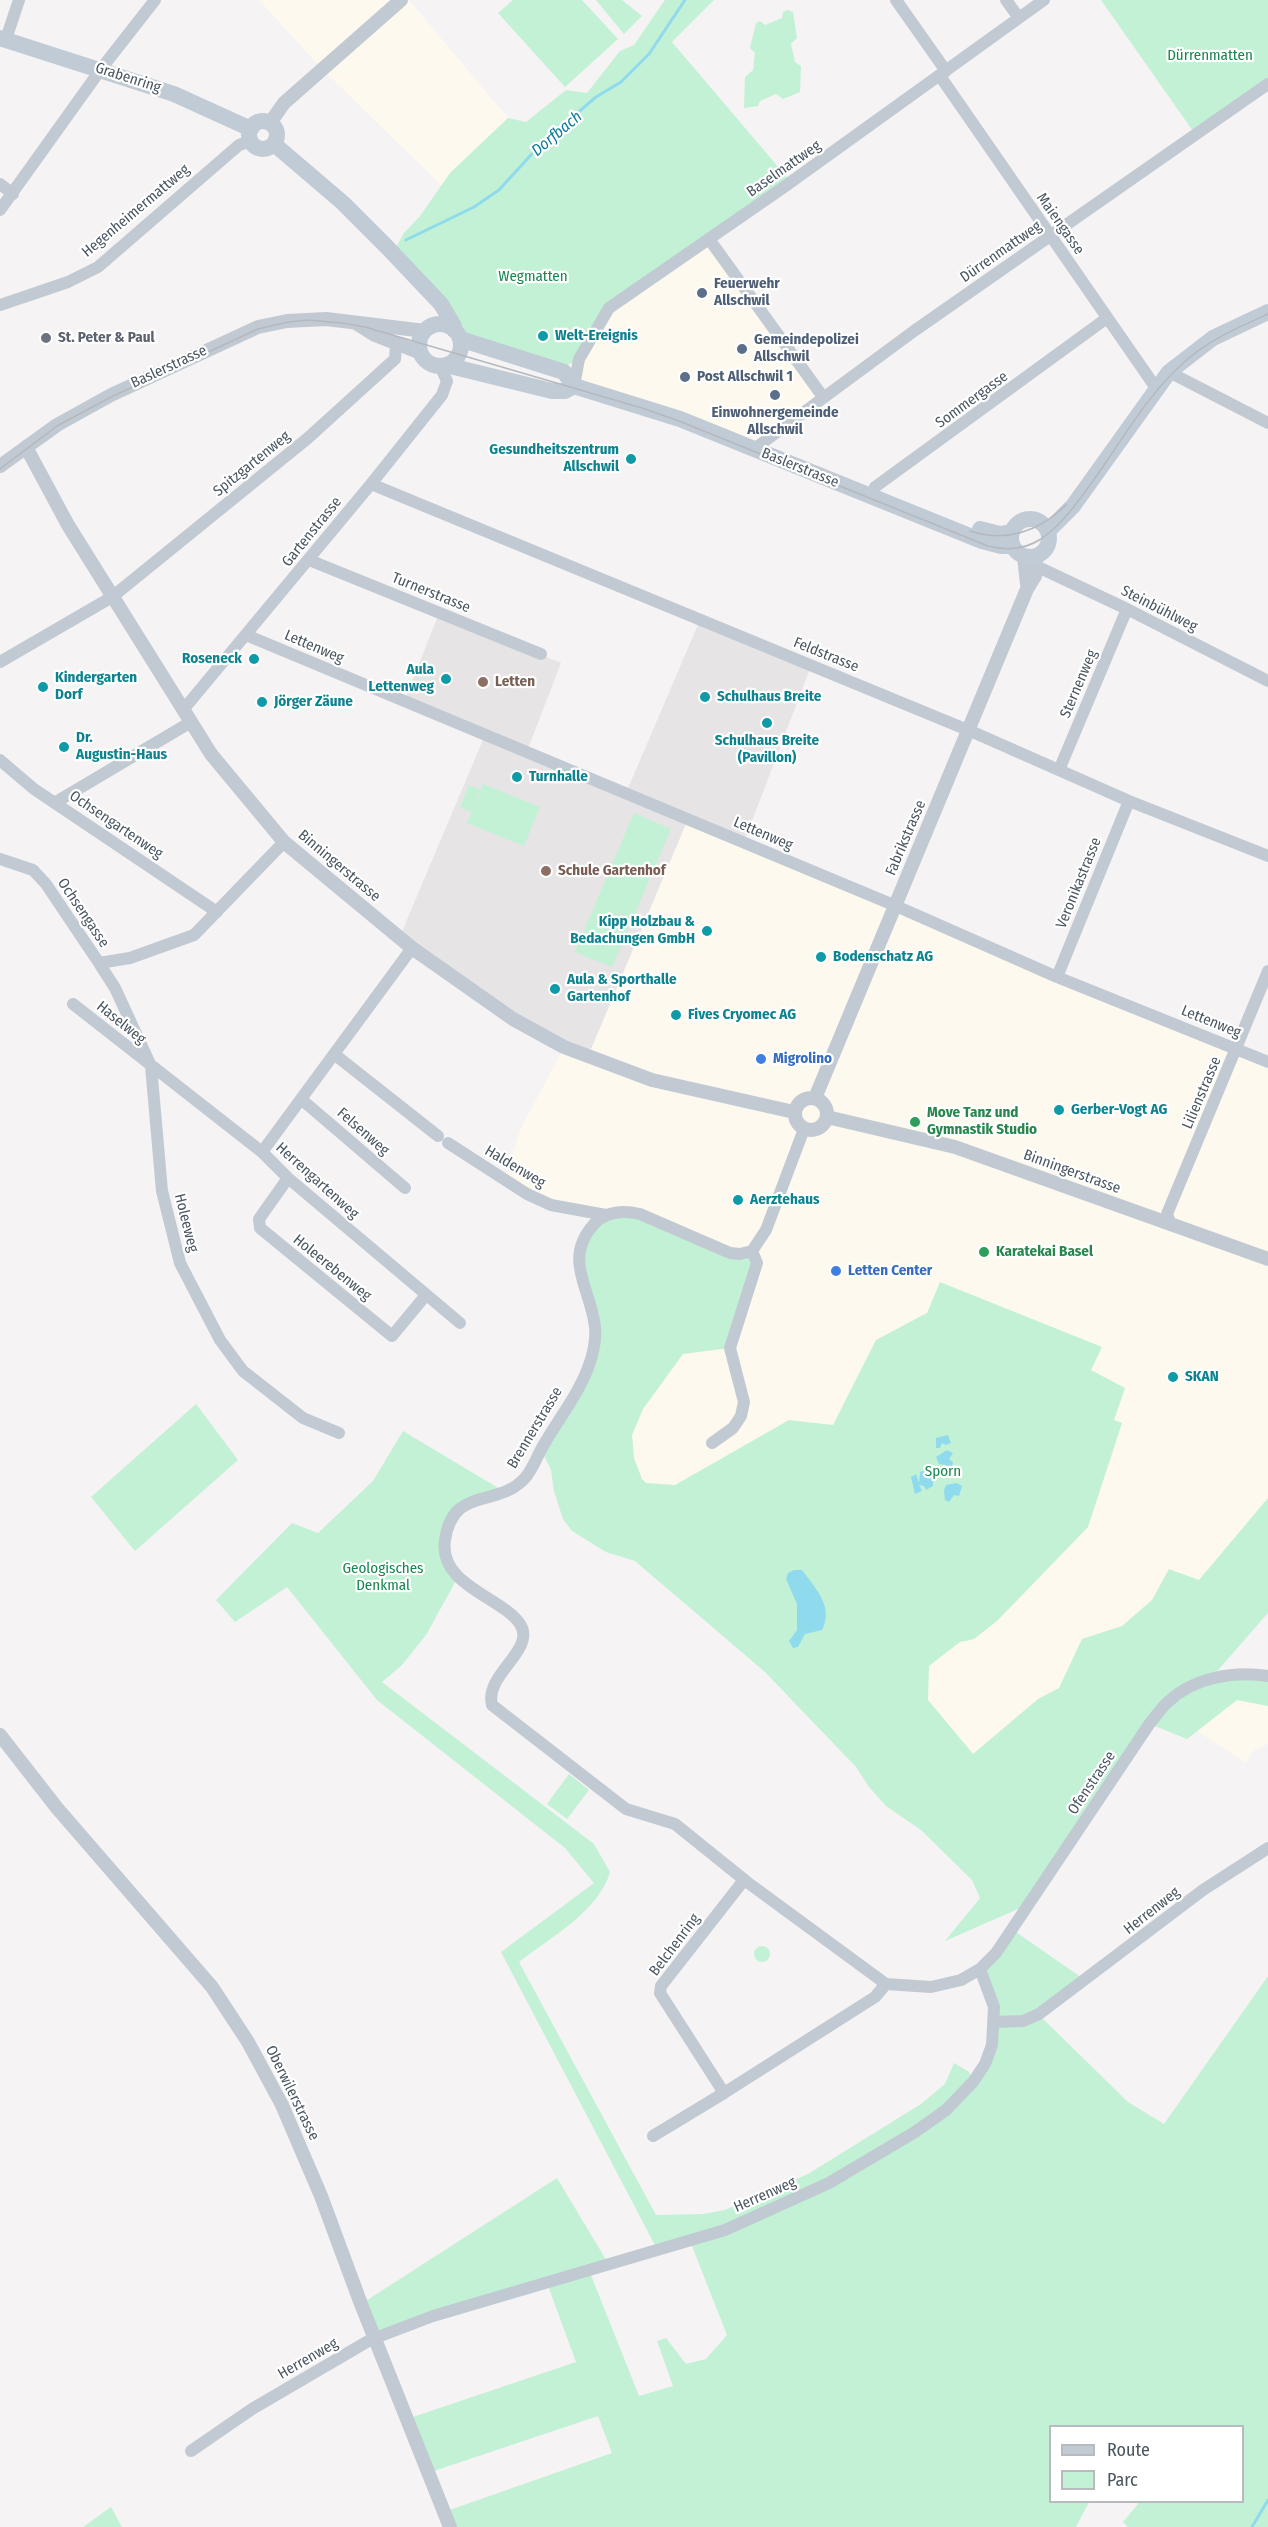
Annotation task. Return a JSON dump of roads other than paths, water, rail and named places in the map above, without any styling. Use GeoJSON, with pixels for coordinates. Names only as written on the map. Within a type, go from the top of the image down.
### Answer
{"type":"FeatureCollection","features":[{"type":"Feature","properties":{"kind":"main road","name":"Grabenring"},"geometry":{"type":"LineString","coordinates":[[3,38],[174,94],[251,135]]}},
{"type":"Feature","properties":{"kind":"main road"},"geometry":{"type":"LineString","coordinates":[[259,122],[270,123],[277,133],[274,144],[263,149],[256,147],[251,135],[259,122]]}},
{"type":"Feature","properties":{"kind":"main road"},"geometry":{"type":"LineString","coordinates":[[274,144],[343,203],[441,304],[457,334],[458,355],[443,365],[428,362],[421,353],[420,340],[427,329],[431,307],[428,293]]}},
{"type":"Feature","properties":{"kind":"main road"},"geometry":{"type":"LineString","coordinates":[[1045,527],[1086,487],[1168,372],[1213,338],[1268,312]]}},
{"type":"Feature","properties":{"kind":"main road"},"geometry":{"type":"LineString","coordinates":[[427,329],[442,325],[457,334]]}},
{"type":"Feature","properties":{"kind":"main road","name":"Baslerstrasse"},"geometry":{"type":"LineString","coordinates":[[457,334],[564,372],[574,386],[671,416],[982,541],[1024,552]]}},
{"type":"Feature","properties":{"kind":"main road","name":"Baslerstrasse"},"geometry":{"type":"LineString","coordinates":[[443,365],[552,391],[565,391],[574,386]]}},
{"type":"Feature","properties":{"kind":"main road"},"geometry":{"type":"LineString","coordinates":[[1031,519],[1045,527],[1049,543],[1046,549],[1024,552],[1021,521],[1031,519]]}},
{"type":"Feature","properties":{"kind":"street"},"geometry":{"type":"LineString","coordinates":[[3,38],[19,0]]}},
{"type":"Feature","properties":{"kind":"street"},"geometry":{"type":"LineString","coordinates":[[0,210],[101,69],[155,0]]}},
{"type":"Feature","properties":{"kind":"street"},"geometry":{"type":"LineString","coordinates":[[270,123],[284,103],[401,0]]}},
{"type":"Feature","properties":{"kind":"street","name":"Maiengasse"},"geometry":{"type":"LineString","coordinates":[[896,0],[1050,236],[1156,388]]}},
{"type":"Feature","properties":{"kind":"street"},"geometry":{"type":"LineString","coordinates":[[1006,0],[1019,18]]}},
{"type":"Feature","properties":{"kind":"street","name":"Baselmattweg"},"geometry":{"type":"LineString","coordinates":[[574,386],[579,359],[609,308],[1044,0]]}},
{"type":"Feature","properties":{"kind":"street","name":"Dürrenmattweg"},"geometry":{"type":"LineString","coordinates":[[754,449],[822,397],[1268,84]]}},
{"type":"Feature","properties":{"kind":"street","name":"Hegenheimermattweg"},"geometry":{"type":"LineString","coordinates":[[0,305],[68,282],[98,267],[251,135]]}},
{"type":"Feature","properties":{"kind":"street"},"geometry":{"type":"LineString","coordinates":[[0,184],[13,194]]}},
{"type":"Feature","properties":{"kind":"street"},"geometry":{"type":"LineString","coordinates":[[709,239],[822,397]]}},
{"type":"Feature","properties":{"kind":"street","name":"Baslerstrasse"},"geometry":{"type":"LineString","coordinates":[[0,466],[57,425],[111,395],[258,327],[309,318],[427,329]]}},
{"type":"Feature","properties":{"kind":"street","name":"Sommergasse"},"geometry":{"type":"LineString","coordinates":[[890,503],[872,494],[875,487],[1107,318]]}},
{"type":"Feature","properties":{"kind":"street","name":"Baslerstrasse"},"geometry":{"type":"LineString","coordinates":[[356,323],[396,345],[421,353]]}},
{"type":"Feature","properties":{"kind":"street","name":"Spitzgartenweg"},"geometry":{"type":"LineString","coordinates":[[0,662],[112,597],[308,438],[395,359],[396,345]]}},
{"type":"Feature","properties":{"kind":"street","name":"Gartenstrasse"},"geometry":{"type":"LineString","coordinates":[[183,710],[371,484],[445,388],[447,381],[443,365]]}},
{"type":"Feature","properties":{"kind":"street"},"geometry":{"type":"LineString","coordinates":[[1168,372],[1268,423]]}},
{"type":"Feature","properties":{"kind":"street","name":"Binningerstrasse"},"geometry":{"type":"LineString","coordinates":[[27,447],[68,525],[211,754],[284,842],[412,948],[513,1019],[564,1047],[652,1080],[795,1112]]}},
{"type":"Feature","properties":{"kind":"street","name":"Feldstrasse"},"geometry":{"type":"LineString","coordinates":[[371,484],[969,731],[1129,801],[1268,856]]}},
{"type":"Feature","properties":{"kind":"street","name":"Fabrikstrasse"},"geometry":{"type":"LineString","coordinates":[[815,1098],[1027,589],[1024,552]]}},
{"type":"Feature","properties":{"kind":"street","name":"Steinbühlweg"},"geometry":{"type":"LineString","coordinates":[[1024,552],[1127,609],[1268,681]]}},
{"type":"Feature","properties":{"kind":"street","name":"Turnerstrasse"},"geometry":{"type":"LineString","coordinates":[[309,560],[541,654]]}},
{"type":"Feature","properties":{"kind":"street","name":"Sternenweg"},"geometry":{"type":"LineString","coordinates":[[1059,770],[1127,609]]}},
{"type":"Feature","properties":{"kind":"street","name":"Lettenweg"},"geometry":{"type":"LineString","coordinates":[[246,634],[896,906],[1057,977],[1268,1062]]}},
{"type":"Feature","properties":{"kind":"street"},"geometry":{"type":"LineString","coordinates":[[56,802],[191,722]]}},
{"type":"Feature","properties":{"kind":"street","name":"Ochsengartenweg"},"geometry":{"type":"LineString","coordinates":[[0,760],[34,789],[218,912]]}},
{"type":"Feature","properties":{"kind":"street","name":"Veronikastrasse"},"geometry":{"type":"LineString","coordinates":[[1057,977],[1129,801]]}},
{"type":"Feature","properties":{"kind":"street","name":"Ochsengasse"},"geometry":{"type":"LineString","coordinates":[[0,859],[33,870],[46,884],[99,963],[130,958],[194,935],[284,842]]}},
{"type":"Feature","properties":{"kind":"street"},"geometry":{"type":"LineString","coordinates":[[262,1152],[412,948]]}},
{"type":"Feature","properties":{"kind":"street","name":"Holeeweg"},"geometry":{"type":"LineString","coordinates":[[99,963],[115,988],[151,1066],[162,1191],[180,1263],[220,1340],[243,1371],[303,1419],[339,1432]]}},
{"type":"Feature","properties":{"kind":"street","name":"Lilienstrasse"},"geometry":{"type":"LineString","coordinates":[[1171,1226],[1167,1214],[1268,971]]}},
{"type":"Feature","properties":{"kind":"street","name":"Haselweg"},"geometry":{"type":"LineString","coordinates":[[73,1004],[151,1066]]}},
{"type":"Feature","properties":{"kind":"street","name":"Haldenweg"},"geometry":{"type":"LineString","coordinates":[[334,1054],[443,1139],[527,1194],[551,1205],[606,1215]]}},
{"type":"Feature","properties":{"kind":"street","name":"Herrengartenweg"},"geometry":{"type":"LineString","coordinates":[[151,1066],[262,1152],[288,1178],[460,1323]]}},
{"type":"Feature","properties":{"kind":"street"},"geometry":{"type":"LineString","coordinates":[[815,1098],[823,1103],[827,1117],[818,1128],[804,1129],[796,1122],[796,1106],[804,1099],[815,1098]]}},
{"type":"Feature","properties":{"kind":"street","name":"Felsenweg"},"geometry":{"type":"LineString","coordinates":[[301,1099],[405,1188]]}},
{"type":"Feature","properties":{"kind":"street","name":"Binningerstrasse"},"geometry":{"type":"LineString","coordinates":[[827,1117],[955,1147],[1268,1259]]}},
{"type":"Feature","properties":{"kind":"street"},"geometry":{"type":"LineString","coordinates":[[606,1215],[625,1210],[640,1214],[730,1253],[752,1251],[766,1230],[804,1129]]}},
{"type":"Feature","properties":{"kind":"street","name":"Holeerebenweg"},"geometry":{"type":"LineString","coordinates":[[288,1178],[259,1219],[260,1228],[392,1336],[426,1295]]}},
{"type":"Feature","properties":{"kind":"street","name":"Brennerstrasse"},"geometry":{"type":"LineString","coordinates":[[606,1215],[587,1232],[581,1242],[578,1259],[595,1327],[591,1359],[581,1382],[525,1478],[505,1492],[470,1502],[456,1511],[444,1542],[447,1561],[458,1577],[516,1619],[523,1631],[518,1650],[492,1686],[492,1705],[626,1809],[675,1824],[744,1880]]}},
{"type":"Feature","properties":{"kind":"street"},"geometry":{"type":"LineString","coordinates":[[712,1443],[733,1428],[741,1416],[744,1402],[730,1348],[757,1263],[752,1251]]}},
{"type":"Feature","properties":{"kind":"street","name":"Ofenstrasse"},"geometry":{"type":"LineString","coordinates":[[886,1984],[931,1987],[961,1980],[980,1969],[996,1953],[1013,1930],[1150,1724],[1168,1701],[1198,1682],[1211,1677],[1257,1674],[1268,1676]]}},
{"type":"Feature","properties":{"kind":"street","name":"Oberwilerstrasse"},"geometry":{"type":"LineString","coordinates":[[0,1735],[64,1817],[212,1987],[248,2042],[282,2105],[321,2196],[374,2338],[450,2527]]}},
{"type":"Feature","properties":{"kind":"street","name":"Herrenweg"},"geometry":{"type":"LineString","coordinates":[[191,2451],[252,2409],[374,2338],[433,2316],[725,2230],[829,2183],[915,2132],[946,2110],[973,2082],[986,2064],[993,2044],[995,2022],[1023,2021],[1039,2014],[1203,1890],[1268,1848]]}},
{"type":"Feature","properties":{"kind":"street"},"geometry":{"type":"LineString","coordinates":[[653,2136],[875,1997],[886,1984],[744,1880]]}},
{"type":"Feature","properties":{"kind":"street","name":"Belchenring"},"geometry":{"type":"LineString","coordinates":[[724,2093],[660,1993],[661,1986],[744,1880]]}},
{"type":"Feature","properties":{"kind":"street"},"geometry":{"type":"LineString","coordinates":[[980,1969],[993,2000],[995,2022]]}},
{"type":"Feature","properties":{"kind":"water"},"geometry":{"type":"Polygon","coordinates":[[[948,1435],[951,1443],[946,1445],[942,1443],[940,1448],[936,1448],[936,1438],[948,1435]]]}},
{"type":"Feature","properties":{"kind":"water"},"geometry":{"type":"Polygon","coordinates":[[[947,1450],[953,1453],[949,1459],[953,1462],[951,1471],[946,1465],[939,1464],[936,1457],[947,1450]]]}},
{"type":"Feature","properties":{"kind":"water"},"geometry":{"type":"Polygon","coordinates":[[[926,1470],[933,1476],[933,1486],[926,1490],[924,1486],[919,1485],[922,1491],[915,1494],[911,1477],[916,1474],[919,1483],[920,1472],[926,1470]]]}},
{"type":"Feature","properties":{"kind":"water"},"geometry":{"type":"Polygon","coordinates":[[[957,1483],[962,1486],[959,1496],[954,1495],[949,1502],[945,1500],[946,1485],[957,1483]]]}},
{"type":"Feature","properties":{"kind":"water"},"geometry":{"type":"Polygon","coordinates":[[[802,1570],[813,1584],[822,1598],[826,1614],[822,1630],[805,1634],[798,1647],[793,1648],[789,1641],[797,1630],[797,1604],[786,1579],[788,1573],[802,1570]]]}},
{"type":"Feature","properties":{"kind":"waterway","name":"Dorfbach"},"geometry":{"type":"LineString","coordinates":[[406,240],[474,207],[499,190],[540,145],[596,97],[621,82],[649,54],[685,0]]}},
{"type":"Feature","properties":{"kind":"waterway"},"geometry":{"type":"LineString","coordinates":[[1252,2527],[1268,2500]]}},
{"type":"Feature","properties":{"kind":"tram line"},"geometry":{"type":"LineString","coordinates":[[0,469],[57,426],[111,397],[258,329],[308,320],[365,327],[642,408],[988,546],[1002,549],[1015,548],[1041,539],[1064,519],[1146,404],[1181,365],[1211,342],[1268,314]]}},
{"type":"Feature","properties":{"kind":"tram line"},"geometry":{"type":"LineString","coordinates":[[970,531],[997,536],[1022,532],[1045,522],[1066,505]]}},
{"type":"Feature","properties":{"kind":"place","name":"Feuerwehr Allschwil"},"geometry":{"type":"Point","coordinates":[702,293]}},
{"type":"Feature","properties":{"kind":"place","name":"Welt-Ereignis"},"geometry":{"type":"Point","coordinates":[543,336]}},
{"type":"Feature","properties":{"kind":"place","name":"St. Peter & Paul"},"geometry":{"type":"Point","coordinates":[46,338]}},
{"type":"Feature","properties":{"kind":"place","name":"Gemeindepolizei Allschwil"},"geometry":{"type":"Point","coordinates":[742,349]}},
{"type":"Feature","properties":{"kind":"place","name":"Post Allschwil 1"},"geometry":{"type":"Point","coordinates":[685,377]}},
{"type":"Feature","properties":{"kind":"place","name":"Einwohnergemeinde Allschwil"},"geometry":{"type":"Point","coordinates":[775,395]}},
{"type":"Feature","properties":{"kind":"place","name":"Gesundheitszentrum Allschwil"},"geometry":{"type":"Point","coordinates":[631,459]}},
{"type":"Feature","properties":{"kind":"place","name":"Roseneck"},"geometry":{"type":"Point","coordinates":[254,659]}},
{"type":"Feature","properties":{"kind":"place","name":"Aula Lettenweg"},"geometry":{"type":"Point","coordinates":[446,679]}},
{"type":"Feature","properties":{"kind":"place","name":"Letten"},"geometry":{"type":"Point","coordinates":[483,682]}},
{"type":"Feature","properties":{"kind":"place","name":"Kindergarten Dorf"},"geometry":{"type":"Point","coordinates":[43,687]}},
{"type":"Feature","properties":{"kind":"place","name":"Schulhaus Breite"},"geometry":{"type":"Point","coordinates":[705,697]}},
{"type":"Feature","properties":{"kind":"place","name":"Jörger Zäune"},"geometry":{"type":"Point","coordinates":[262,702]}},
{"type":"Feature","properties":{"kind":"place","name":"Schulhaus Breite (Pavillon)"},"geometry":{"type":"Point","coordinates":[767,723]}},
{"type":"Feature","properties":{"kind":"place","name":"Dr. Augustin-Haus"},"geometry":{"type":"Point","coordinates":[64,747]}},
{"type":"Feature","properties":{"kind":"place","name":"Turnhalle"},"geometry":{"type":"Point","coordinates":[517,777]}},
{"type":"Feature","properties":{"kind":"place","name":"Schule Gartenhof"},"geometry":{"type":"Point","coordinates":[546,871]}},
{"type":"Feature","properties":{"kind":"place","name":"Kipp Holzbau & Bedachungen GmbH"},"geometry":{"type":"Point","coordinates":[707,931]}},
{"type":"Feature","properties":{"kind":"place","name":"Bodenschatz AG"},"geometry":{"type":"Point","coordinates":[821,957]}},
{"type":"Feature","properties":{"kind":"place","name":"Aula & Sporthalle Gartenhof"},"geometry":{"type":"Point","coordinates":[555,989]}},
{"type":"Feature","properties":{"kind":"place","name":"Fives Cryomec AG"},"geometry":{"type":"Point","coordinates":[676,1015]}},
{"type":"Feature","properties":{"kind":"place","name":"Migrolino"},"geometry":{"type":"Point","coordinates":[761,1059]}},
{"type":"Feature","properties":{"kind":"place","name":"Gerber-Vogt AG"},"geometry":{"type":"Point","coordinates":[1059,1110]}},
{"type":"Feature","properties":{"kind":"place","name":"Move Tanz und Gymnastik Studio"},"geometry":{"type":"Point","coordinates":[915,1122]}},
{"type":"Feature","properties":{"kind":"place","name":"Aerztehaus"},"geometry":{"type":"Point","coordinates":[738,1200]}},
{"type":"Feature","properties":{"kind":"place","name":"Karatekai Basel"},"geometry":{"type":"Point","coordinates":[984,1252]}},
{"type":"Feature","properties":{"kind":"place","name":"Letten Center"},"geometry":{"type":"Point","coordinates":[836,1271]}},
{"type":"Feature","properties":{"kind":"place","name":"SKAN"},"geometry":{"type":"Point","coordinates":[1173,1377]}},
{"type":"Feature","properties":{"kind":"park label","name":"Dürrenmatten"},"geometry":{"type":"Point","coordinates":[1210,56]}},
{"type":"Feature","properties":{"kind":"park label","name":"Wegmatten"},"geometry":{"type":"Point","coordinates":[533,277]}},
{"type":"Feature","properties":{"kind":"park label","name":"Sporn"},"geometry":{"type":"Point","coordinates":[943,1472]}},
{"type":"Feature","properties":{"kind":"park label","name":"Geologisches Denkmal"},"geometry":{"type":"Point","coordinates":[383,1578]}}]}
